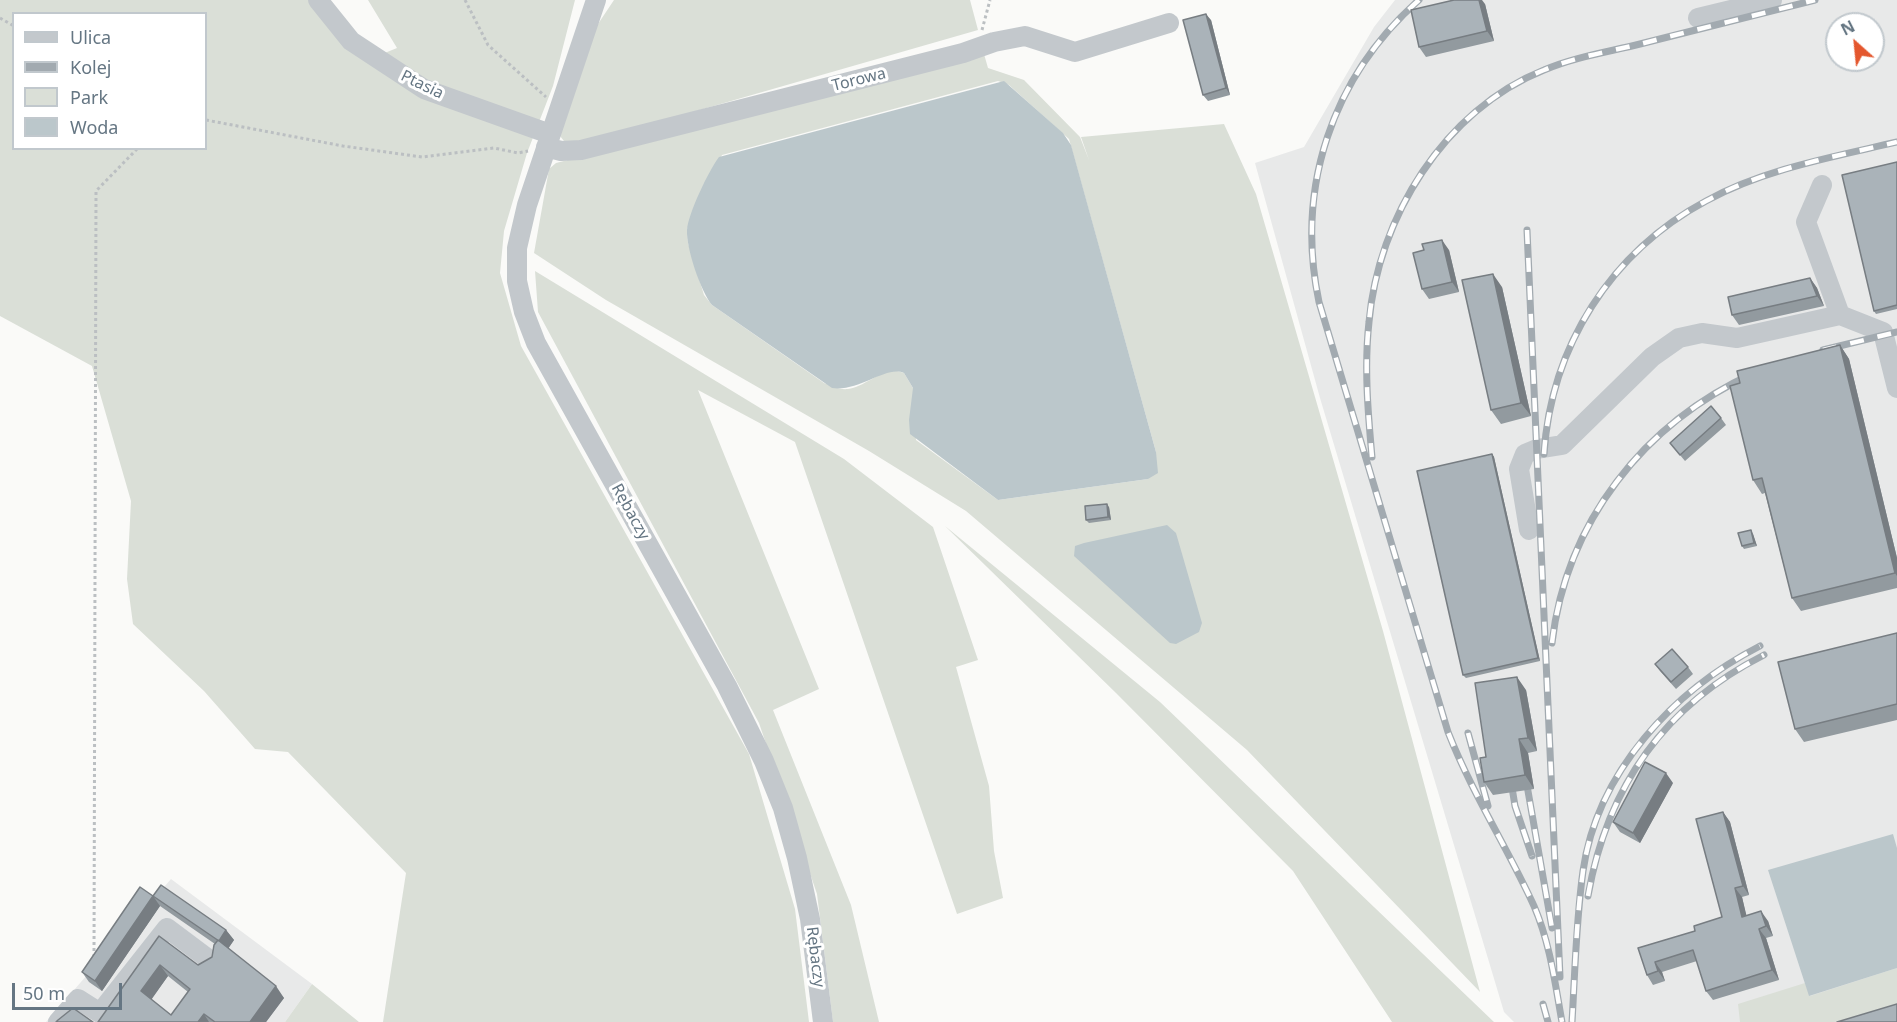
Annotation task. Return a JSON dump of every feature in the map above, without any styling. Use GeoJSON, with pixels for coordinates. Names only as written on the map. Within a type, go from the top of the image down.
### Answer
{"type":"FeatureCollection","features":[{"type":"Feature","properties":{"kind":"street","name":"Ptasia"},"geometry":{"type":"LineString","coordinates":[[318,0],[351,41],[424,89],[544,144]]}},
{"type":"Feature","properties":{"kind":"street","name":"Rębaczy"},"geometry":{"type":"LineString","coordinates":[[596,0],[560,107],[544,144],[517,248],[517,281],[524,312],[536,343],[727,686],[764,761],[783,808],[797,858],[810,919],[823,1022]]}},
{"type":"Feature","properties":{"kind":"street"},"geometry":{"type":"LineString","coordinates":[[1698,18],[1772,0]]}},
{"type":"Feature","properties":{"kind":"street","name":"Torowa"},"geometry":{"type":"LineString","coordinates":[[544,144],[561,151],[581,150],[1025,36],[1076,52],[1169,23]]}},
{"type":"Feature","properties":{"kind":"street"},"geometry":{"type":"LineString","coordinates":[[1822,185],[1806,222],[1840,315]]}},
{"type":"Feature","properties":{"kind":"street"},"geometry":{"type":"LineString","coordinates":[[1529,530],[1519,469],[1526,454],[1537,449],[1562,445],[1652,357],[1679,338],[1702,333],[1737,338],[1840,315],[1883,332],[1897,388]]}},
{"type":"Feature","properties":{"kind":"street"},"geometry":{"type":"LineString","coordinates":[[58,1022],[78,999],[100,1013],[166,928],[211,961]]}},
{"type":"Feature","properties":{"kind":"path"},"geometry":{"type":"LineString","coordinates":[[465,0],[488,45],[560,107]]}},
{"type":"Feature","properties":{"kind":"path"},"geometry":{"type":"LineString","coordinates":[[981,47],[982,25],[990,0]]}},
{"type":"Feature","properties":{"kind":"path"},"geometry":{"type":"LineString","coordinates":[[207,120],[343,146],[422,157],[495,148],[518,153],[544,144]]}},
{"type":"Feature","properties":{"kind":"path"},"geometry":{"type":"LineString","coordinates":[[88,966],[94,957],[96,191],[136,150]]}},
{"type":"Feature","properties":{"kind":"shaded area"},"geometry":{"type":"Polygon","coordinates":[[[1395,0],[1897,0],[1897,1022],[1514,1022],[1504,1012],[1320,398],[1255,163],[1304,147],[1374,27],[1395,0]]]}},
{"type":"Feature","properties":{"kind":"shaded area"},"geometry":{"type":"Polygon","coordinates":[[[171,879],[312,984],[285,1022],[46,1022],[171,879]]]}},
{"type":"Feature","properties":{"kind":"green space"},"geometry":{"type":"Polygon","coordinates":[[[0,0],[325,0],[365,61],[397,48],[368,0],[575,0],[553,86],[527,153],[504,231],[500,273],[521,346],[749,754],[795,909],[809,1022],[383,1022],[406,873],[288,752],[255,749],[204,691],[133,624],[127,579],[131,501],[92,366],[0,316],[0,0]]]}},
{"type":"Feature","properties":{"kind":"green space"},"geometry":{"type":"Polygon","coordinates":[[[614,0],[970,0],[978,30],[578,145],[564,141],[560,136],[594,30],[614,0]]]}},
{"type":"Feature","properties":{"kind":"green space"},"geometry":{"type":"Polygon","coordinates":[[[984,54],[988,68],[1024,80],[1080,137],[1089,160],[1081,137],[1224,124],[1256,194],[1383,631],[1480,992],[1247,750],[966,511],[869,451],[606,300],[534,253],[549,169],[556,163],[984,54]],[[998,81],[722,155],[687,229],[688,243],[704,295],[712,305],[824,383],[848,389],[890,371],[904,373],[913,388],[916,440],[998,500],[1148,479],[1156,452],[1069,139],[1009,85],[998,81]]]}},
{"type":"Feature","properties":{"kind":"green space"},"geometry":{"type":"Polygon","coordinates":[[[535,271],[844,459],[933,527],[978,660],[956,667],[989,786],[994,851],[1003,898],[957,914],[795,442],[698,390],[819,689],[773,710],[851,905],[879,1022],[833,1022],[817,894],[759,723],[538,312],[535,271]]]}},
{"type":"Feature","properties":{"kind":"green space"},"geometry":{"type":"Polygon","coordinates":[[[945,526],[1160,702],[1494,1022],[1392,1022],[1293,871],[945,526]]]}},
{"type":"Feature","properties":{"kind":"green space"},"geometry":{"type":"Polygon","coordinates":[[[1897,968],[1897,1016],[1877,1022],[1740,1022],[1738,1004],[1805,983],[1810,996],[1897,968]]]}},
{"type":"Feature","properties":{"kind":"green space"},"geometry":{"type":"Polygon","coordinates":[[[312,984],[359,1022],[285,1022],[312,984]]]}},
{"type":"Feature","properties":{"kind":"water"},"geometry":{"type":"Polygon","coordinates":[[[1004,81],[1063,133],[1071,145],[1156,452],[1158,473],[1148,479],[998,500],[910,434],[909,420],[913,388],[904,373],[889,373],[853,386],[832,388],[712,305],[695,269],[687,238],[688,223],[700,192],[719,157],[1004,81]]]}},
{"type":"Feature","properties":{"kind":"water"},"geometry":{"type":"Polygon","coordinates":[[[1167,525],[1176,533],[1202,623],[1199,632],[1176,644],[1170,643],[1074,556],[1075,546],[1084,543],[1167,525]]]}},
{"type":"Feature","properties":{"kind":"water"},"geometry":{"type":"Polygon","coordinates":[[[1893,834],[1897,848],[1897,968],[1809,996],[1768,870],[1893,834]]]}},
{"type":"Feature","properties":{"kind":"building"},"geometry":{"type":"Polygon","coordinates":[[[1454,0],[1479,0],[1487,31],[1419,47],[1411,10],[1454,0]]]}},
{"type":"Feature","properties":{"kind":"building"},"geometry":{"type":"Polygon","coordinates":[[[1206,14],[1226,88],[1203,95],[1183,20],[1206,14]]]}},
{"type":"Feature","properties":{"kind":"building"},"geometry":{"type":"Polygon","coordinates":[[[1897,162],[1897,305],[1874,311],[1842,175],[1897,162]]]}},
{"type":"Feature","properties":{"kind":"building"},"geometry":{"type":"Polygon","coordinates":[[[1442,240],[1452,282],[1422,289],[1413,253],[1424,250],[1422,244],[1442,240]]]}},
{"type":"Feature","properties":{"kind":"building"},"geometry":{"type":"Polygon","coordinates":[[[1493,274],[1521,403],[1491,410],[1462,280],[1493,274]]]}},
{"type":"Feature","properties":{"kind":"building"},"geometry":{"type":"Polygon","coordinates":[[[1810,278],[1817,296],[1732,315],[1728,297],[1810,278]]]}},
{"type":"Feature","properties":{"kind":"building"},"geometry":{"type":"Polygon","coordinates":[[[1840,345],[1895,573],[1792,598],[1762,478],[1753,480],[1730,386],[1740,383],[1737,371],[1840,345]]]}},
{"type":"Feature","properties":{"kind":"building"},"geometry":{"type":"Polygon","coordinates":[[[1711,406],[1721,418],[1680,455],[1670,443],[1711,406]]]}},
{"type":"Feature","properties":{"kind":"building"},"geometry":{"type":"Polygon","coordinates":[[[1492,454],[1538,658],[1463,675],[1417,471],[1492,454]]]}},
{"type":"Feature","properties":{"kind":"building"},"geometry":{"type":"Polygon","coordinates":[[[1107,504],[1108,517],[1086,520],[1085,506],[1107,504]]]}},
{"type":"Feature","properties":{"kind":"building"},"geometry":{"type":"Polygon","coordinates":[[[1751,530],[1754,543],[1742,546],[1738,533],[1751,530]]]}},
{"type":"Feature","properties":{"kind":"building"},"geometry":{"type":"Polygon","coordinates":[[[1897,633],[1897,704],[1795,729],[1778,662],[1897,633]]]}},
{"type":"Feature","properties":{"kind":"building"},"geometry":{"type":"Polygon","coordinates":[[[1672,649],[1688,667],[1671,682],[1655,664],[1672,649]]]}},
{"type":"Feature","properties":{"kind":"building"},"geometry":{"type":"Polygon","coordinates":[[[1517,677],[1528,738],[1519,739],[1525,775],[1484,782],[1480,758],[1486,757],[1475,683],[1517,677]]]}},
{"type":"Feature","properties":{"kind":"building"},"geometry":{"type":"Polygon","coordinates":[[[1645,762],[1666,773],[1633,833],[1613,822],[1645,762]]]}},
{"type":"Feature","properties":{"kind":"building"},"geometry":{"type":"Polygon","coordinates":[[[1723,812],[1743,886],[1735,888],[1742,917],[1761,911],[1766,926],[1759,929],[1772,970],[1706,991],[1693,950],[1655,962],[1658,971],[1647,975],[1638,948],[1695,931],[1694,926],[1722,917],[1696,819],[1723,812]]]}},
{"type":"Feature","properties":{"kind":"building"},"geometry":{"type":"Polygon","coordinates":[[[161,885],[226,930],[219,941],[153,896],[161,885]]]}},
{"type":"Feature","properties":{"kind":"building"},"geometry":{"type":"Polygon","coordinates":[[[140,887],[153,896],[95,981],[82,972],[140,887]]]}},
{"type":"Feature","properties":{"kind":"building"},"geometry":{"type":"Polygon","coordinates":[[[159,936],[198,965],[212,957],[214,945],[218,940],[276,986],[250,1022],[215,1022],[204,1014],[198,1022],[98,1022],[159,936]],[[160,965],[141,991],[171,1015],[190,989],[160,965]]]}},
{"type":"Feature","properties":{"kind":"building"},"geometry":{"type":"Polygon","coordinates":[[[1897,1004],[1897,1022],[1837,1022],[1897,1004]]]}},
{"type":"Feature","properties":{"kind":"building"},"geometry":{"type":"Polygon","coordinates":[[[73,1008],[93,1022],[56,1022],[73,1008]]]}},
{"type":"Feature","properties":{"kind":"railway"},"geometry":{"type":"LineString","coordinates":[[1419,0],[1389,30],[1363,64],[1343,99],[1327,137],[1317,177],[1312,218],[1313,259],[1319,302],[1448,732],[1457,755],[1524,884],[1540,920],[1562,1022]]}},
{"type":"Feature","properties":{"kind":"railway"},"geometry":{"type":"LineString","coordinates":[[1372,457],[1367,356],[1375,283],[1386,244],[1402,207],[1422,172],[1447,140],[1476,112],[1508,88],[1555,65],[1815,0]]}},
{"type":"Feature","properties":{"kind":"railway"},"geometry":{"type":"LineString","coordinates":[[1544,454],[1549,414],[1559,376],[1573,340],[1592,306],[1615,275],[1642,247],[1672,222],[1706,201],[1751,180],[1799,165],[1897,142]]}},
{"type":"Feature","properties":{"kind":"railway"},"geometry":{"type":"LineString","coordinates":[[1527,230],[1560,977]]}},
{"type":"Feature","properties":{"kind":"railway"},"geometry":{"type":"LineString","coordinates":[[1823,350],[1897,332]]}},
{"type":"Feature","properties":{"kind":"railway"},"geometry":{"type":"LineString","coordinates":[[1552,643],[1560,599],[1574,557],[1593,518],[1617,481],[1645,448],[1678,419],[1714,394],[1754,373]]}},
{"type":"Feature","properties":{"kind":"railway"},"geometry":{"type":"LineString","coordinates":[[1572,1022],[1577,928],[1583,871],[1591,835],[1604,800],[1622,768],[1644,738],[1670,710],[1728,664],[1760,646]]}},
{"type":"Feature","properties":{"kind":"railway"},"geometry":{"type":"LineString","coordinates":[[1588,896],[1597,856],[1610,819],[1626,785],[1646,753],[1670,724],[1697,698],[1729,675],[1764,655]]}},
{"type":"Feature","properties":{"kind":"railway"},"geometry":{"type":"LineString","coordinates":[[1468,733],[1488,806]]}},
{"type":"Feature","properties":{"kind":"railway"},"geometry":{"type":"LineString","coordinates":[[1525,774],[1552,928]]}},
{"type":"Feature","properties":{"kind":"railway"},"geometry":{"type":"LineString","coordinates":[[1510,775],[1515,806],[1532,856]]}},
{"type":"Feature","properties":{"kind":"railway"},"geometry":{"type":"LineString","coordinates":[[1543,1004],[1548,1022]]}}]}
